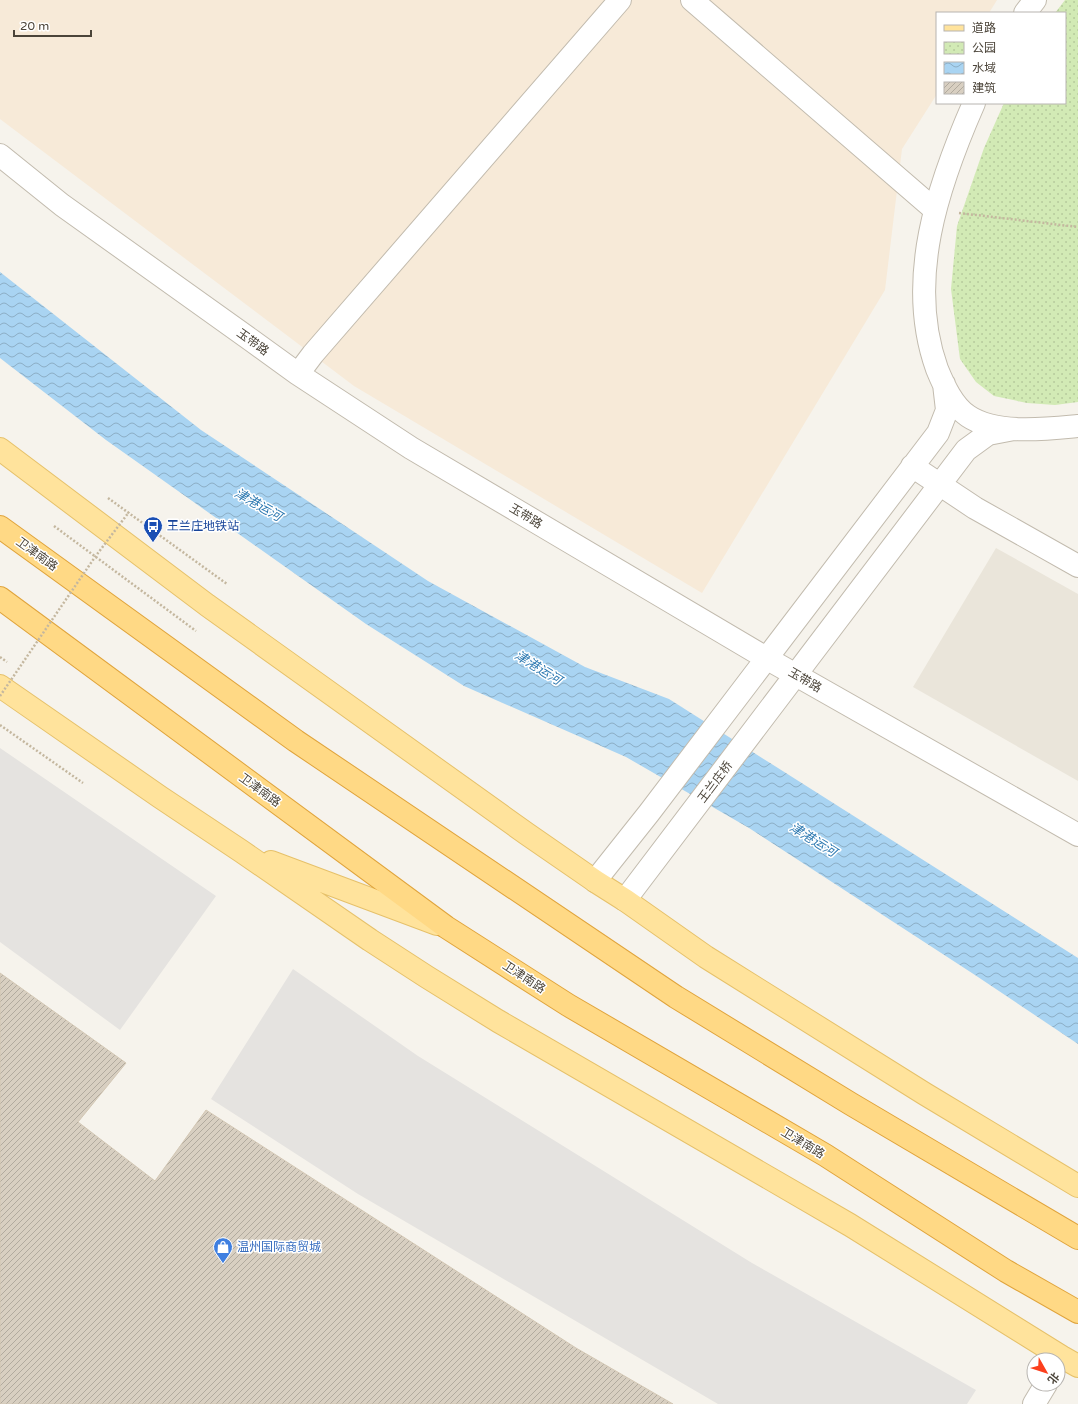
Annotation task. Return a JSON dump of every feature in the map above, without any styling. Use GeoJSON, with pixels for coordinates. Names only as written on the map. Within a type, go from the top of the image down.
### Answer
{"type":"FeatureCollection","features":[{"type":"Feature","properties":{"kind":"highway","name":"卫津南路"},"geometry":{"type":"LineString","coordinates":[[0,528],[296,740],[676,997],[851,1104],[1078,1238]]}},
{"type":"Feature","properties":{"kind":"highway","name":"卫津南路"},"geometry":{"type":"LineString","coordinates":[[0,598],[446,927],[568,1005],[825,1155],[1006,1271],[1078,1312]]}},
{"type":"Feature","properties":{"kind":"main road"},"geometry":{"type":"LineString","coordinates":[[0,449],[207,605],[595,882],[625,900],[713,962],[925,1094],[1078,1186]]}},
{"type":"Feature","properties":{"kind":"main road"},"geometry":{"type":"LineString","coordinates":[[0,686],[160,798],[241,851],[370,940],[498,1021],[850,1225],[1049,1352]]}},
{"type":"Feature","properties":{"kind":"main road"},"geometry":{"type":"LineString","coordinates":[[241,851],[446,927]]}},
{"type":"Feature","properties":{"kind":"street"},"geometry":{"type":"LineString","coordinates":[[298,374],[313,354],[620,0]]}},
{"type":"Feature","properties":{"kind":"street"},"geometry":{"type":"LineString","coordinates":[[692,0],[935,210]]}},
{"type":"Feature","properties":{"kind":"street"},"geometry":{"type":"LineString","coordinates":[[1026,12],[1034,0]]}},
{"type":"Feature","properties":{"kind":"street"},"geometry":{"type":"LineString","coordinates":[[974,104],[958,142],[935,210],[930,230],[926,256],[924,306],[926,330],[930,350],[944,384],[960,408],[969,417],[991,426],[1014,429],[1078,426]]}},
{"type":"Feature","properties":{"kind":"street","name":"玉带路"},"geometry":{"type":"LineString","coordinates":[[0,155],[62,205],[298,374],[411,448],[796,676],[1078,835]]}},
{"type":"Feature","properties":{"kind":"street"},"geometry":{"type":"LineString","coordinates":[[595,882],[938,433],[947,410],[944,384]]}},
{"type":"Feature","properties":{"kind":"street","name":"王兰庄桥"},"geometry":{"type":"LineString","coordinates":[[625,900],[966,450],[988,434],[1014,429]]}},
{"type":"Feature","properties":{"kind":"street"},"geometry":{"type":"LineString","coordinates":[[912,466],[975,508],[1078,566]]}},
{"type":"Feature","properties":{"kind":"street"},"geometry":{"type":"LineString","coordinates":[[1034,1404],[1041,1392]]}},
{"type":"Feature","properties":{"kind":"path"},"geometry":{"type":"LineString","coordinates":[[935,210],[1078,227]]}},
{"type":"Feature","properties":{"kind":"path"},"geometry":{"type":"LineString","coordinates":[[103,494],[228,584]]}},
{"type":"Feature","properties":{"kind":"path"},"geometry":{"type":"LineString","coordinates":[[0,696],[95,557],[129,512]]}},
{"type":"Feature","properties":{"kind":"path"},"geometry":{"type":"LineString","coordinates":[[54,526],[196,631]]}},
{"type":"Feature","properties":{"kind":"path"},"geometry":{"type":"LineString","coordinates":[[0,725],[83,783]]}},
{"type":"Feature","properties":{"kind":"shaded area"},"geometry":{"type":"Polygon","coordinates":[[[0,0],[997,0],[990,12],[936,12],[936,96],[902,149],[885,290],[702,593],[354,386],[0,119],[0,0]]]}},
{"type":"Feature","properties":{"kind":"shaded area"},"geometry":{"type":"Polygon","coordinates":[[[996,548],[1078,594],[1078,781],[913,687],[996,548]]]}},
{"type":"Feature","properties":{"kind":"shaded area"},"geometry":{"type":"Polygon","coordinates":[[[0,748],[216,896],[120,1030],[0,942],[0,748]]]}},
{"type":"Feature","properties":{"kind":"shaded area"},"geometry":{"type":"Polygon","coordinates":[[[293,969],[418,1056],[752,1263],[976,1390],[967,1404],[718,1404],[358,1194],[211,1099],[293,969]]]}},
{"type":"Feature","properties":{"kind":"green space"},"geometry":{"type":"Polygon","coordinates":[[[1065,0],[1078,0],[1078,402],[1055,405],[1027,403],[994,396],[976,382],[960,359],[951,289],[957,226],[984,148],[1004,104],[1066,104],[1066,12],[1056,12],[1065,0]]]}},
{"type":"Feature","properties":{"kind":"water","name":"津港运河"},"geometry":{"type":"Polygon","coordinates":[[[0,272],[201,430],[428,581],[585,667],[669,699],[1078,958],[1078,1044],[749,828],[626,757],[464,686],[366,624],[106,440],[0,358],[0,272]]]}},
{"type":"Feature","properties":{"kind":"building","name":"温州国际商贸城"},"geometry":{"type":"Polygon","coordinates":[[[0,973],[126,1063],[78,1122],[155,1181],[206,1110],[576,1348],[673,1404],[0,1404],[0,973]]]}},
{"type":"Feature","properties":{"kind":"place","name":"王兰庄地铁站"},"geometry":{"type":"Point","coordinates":[153,543]}},
{"type":"Feature","properties":{"kind":"place","name":"温州国际商贸城"},"geometry":{"type":"Point","coordinates":[223,1264]}}]}
